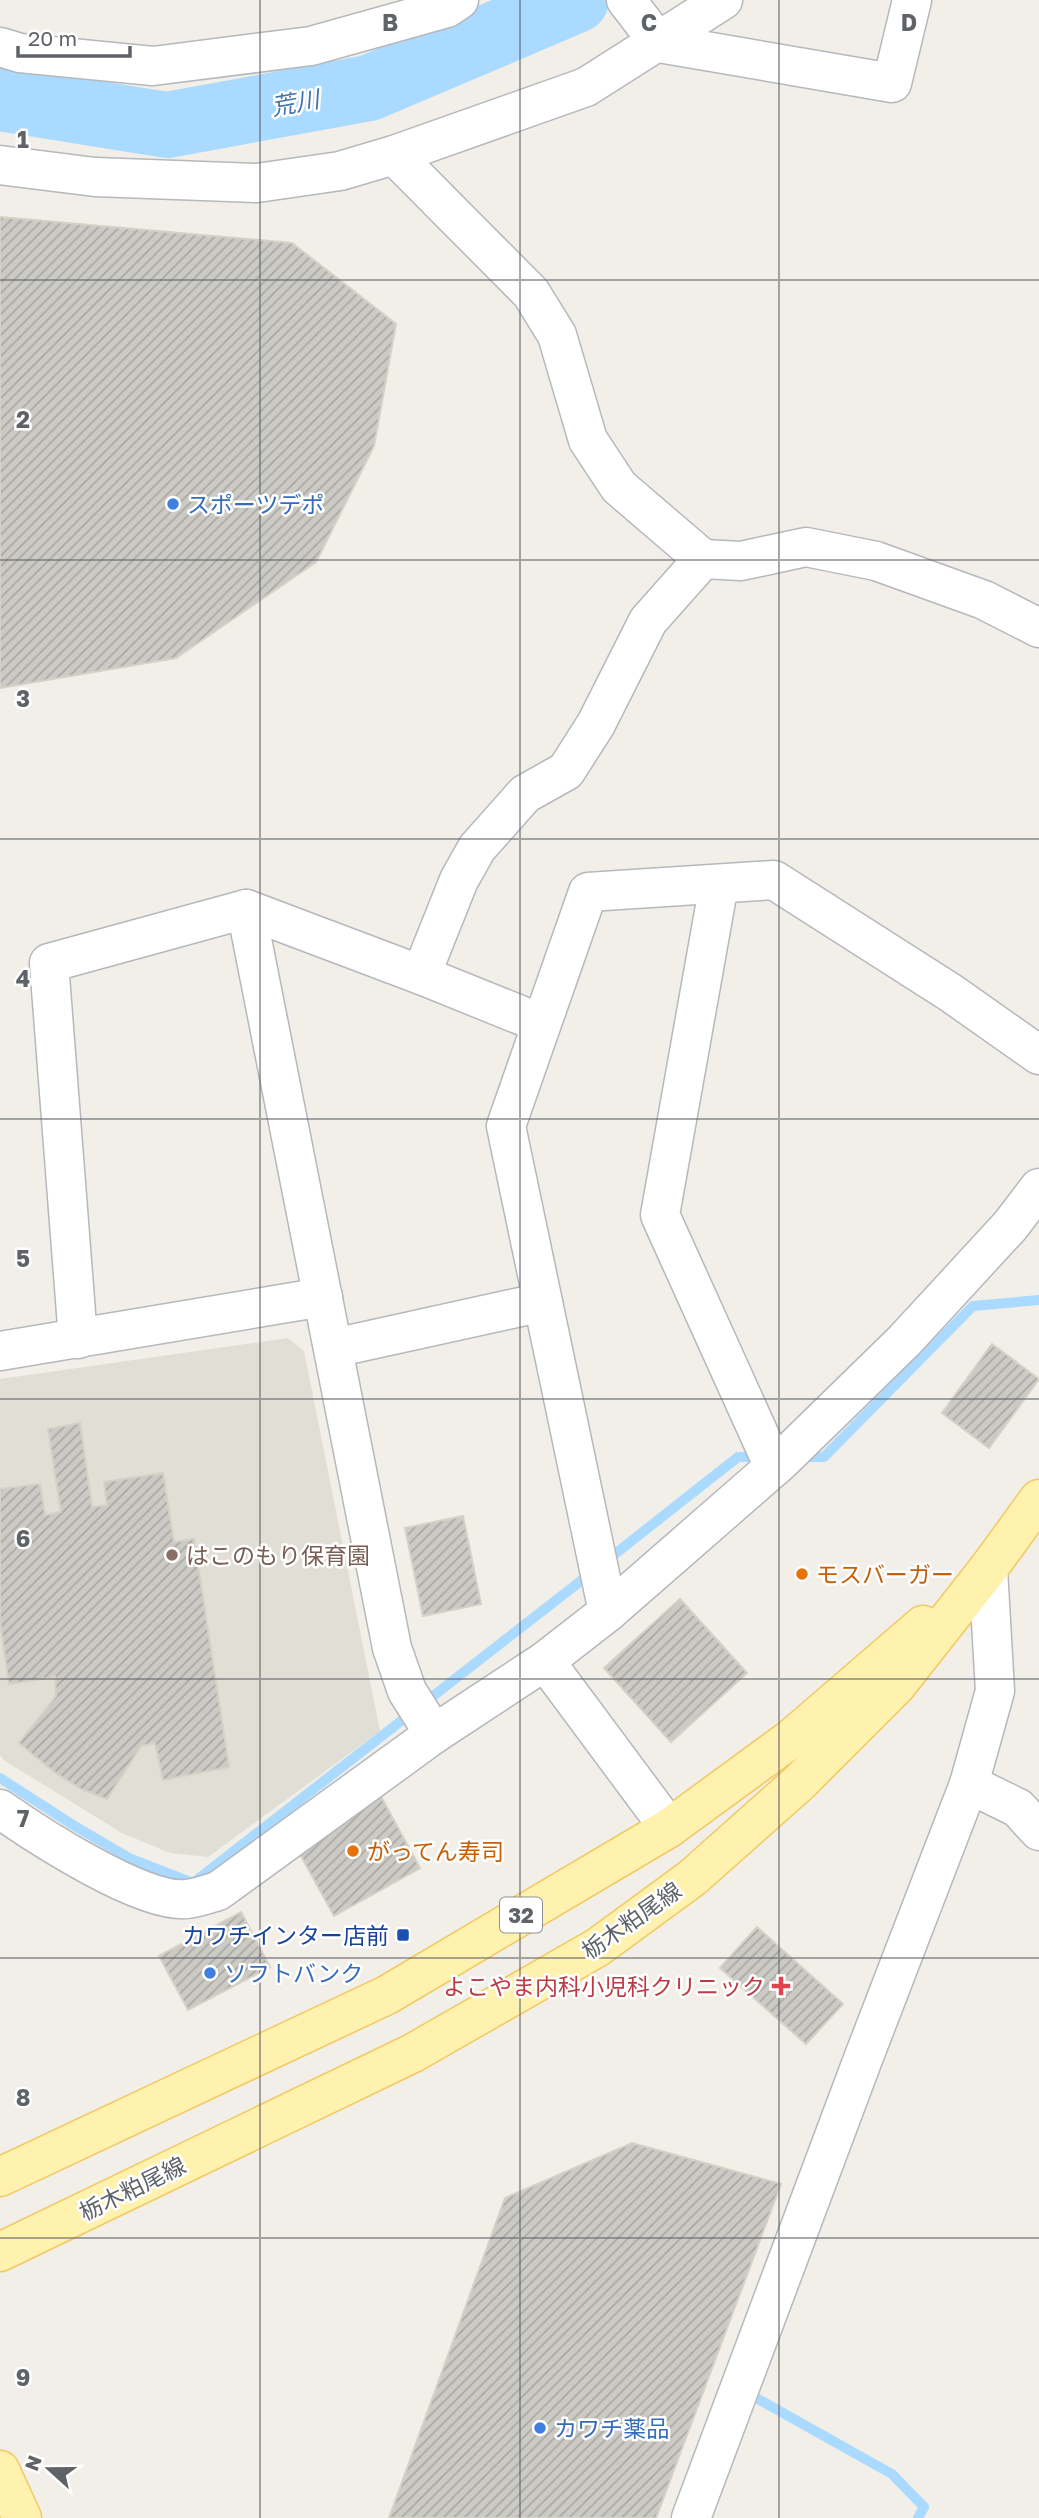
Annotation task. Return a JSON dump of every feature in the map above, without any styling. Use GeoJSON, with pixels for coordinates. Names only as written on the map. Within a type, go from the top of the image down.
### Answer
{"type":"FeatureCollection","features":[{"type":"Feature","properties":{"kind":"main road","name":"栃木粕尾線"},"geometry":{"type":"LineString","coordinates":[[0,2252],[413,2053],[597,1947],[692,1878],[800,1782],[896,1686],[1039,1499]]}},
{"type":"Feature","properties":{"kind":"main road","name":"栃木粕尾線"},"geometry":{"type":"LineString","coordinates":[[0,2177],[387,1995],[669,1828],[792,1738],[988,1569]]}},
{"type":"Feature","properties":{"kind":"main road"},"geometry":{"type":"LineString","coordinates":[[0,2470],[22,2518]]}},
{"type":"Feature","properties":{"kind":"street"},"geometry":{"type":"LineString","coordinates":[[0,47],[20,52],[153,66],[311,47],[447,8],[459,0]]}},
{"type":"Feature","properties":{"kind":"street"},"geometry":{"type":"LineString","coordinates":[[0,165],[95,177],[257,183],[340,171],[394,155],[586,87],[723,0]]}},
{"type":"Feature","properties":{"kind":"street"},"geometry":{"type":"LineString","coordinates":[[630,5],[659,43],[892,83],[912,0]]}},
{"type":"Feature","properties":{"kind":"street"},"geometry":{"type":"LineString","coordinates":[[394,155],[531,293],[557,335],[587,440],[619,487],[703,559],[741,561],[806,547],[876,561],[984,600],[1039,628]]}},
{"type":"Feature","properties":{"kind":"street"},"geometry":{"type":"LineString","coordinates":[[421,975],[458,880],[477,848],[525,794],[566,771],[596,724],[648,621],[703,559]]}},
{"type":"Feature","properties":{"kind":"street"},"geometry":{"type":"LineString","coordinates":[[608,1612],[506,1126],[588,892],[774,880],[951,993],[1039,1055]]}},
{"type":"Feature","properties":{"kind":"street"},"geometry":{"type":"LineString","coordinates":[[719,884],[660,1215],[774,1467]]}},
{"type":"Feature","properties":{"kind":"street"},"geometry":{"type":"LineString","coordinates":[[246,909],[392,1648],[407,1691],[434,1734]]}},
{"type":"Feature","properties":{"kind":"street"},"geometry":{"type":"LineString","coordinates":[[78,1339],[49,963],[246,909],[540,1023]]}},
{"type":"Feature","properties":{"kind":"street"},"geometry":{"type":"LineString","coordinates":[[0,1809],[46,1842],[153,1895],[186,1899],[218,1891],[434,1734],[545,1661],[608,1612],[774,1467],[904,1341],[1010,1226],[1039,1188]]}},
{"type":"Feature","properties":{"kind":"street"},"geometry":{"type":"LineString","coordinates":[[0,1351],[323,1297]]}},
{"type":"Feature","properties":{"kind":"street"},"geometry":{"type":"LineString","coordinates":[[334,1348],[543,1302]]}},
{"type":"Feature","properties":{"kind":"street"},"geometry":{"type":"LineString","coordinates":[[691,2518],[969,1784],[995,1691],[988,1569]]}},
{"type":"Feature","properties":{"kind":"street"},"geometry":{"type":"LineString","coordinates":[[545,1661],[669,1828]]}},
{"type":"Feature","properties":{"kind":"street"},"geometry":{"type":"LineString","coordinates":[[969,1784],[1018,1808],[1039,1831]]}},
{"type":"Feature","properties":{"kind":"shaded area","name":"はこのもり保育園"},"geometry":{"type":"Polygon","coordinates":[[[288,1338],[304,1351],[380,1731],[208,1857],[170,1853],[122,1833],[5,1761],[0,1755],[0,1379],[288,1338]]]}},
{"type":"Feature","properties":{"kind":"building","name":"スポーツデポ"},"geometry":{"type":"Polygon","coordinates":[[[0,217],[292,243],[396,324],[374,446],[316,562],[176,658],[0,688],[0,217]]]}},
{"type":"Feature","properties":{"kind":"building"},"geometry":{"type":"Polygon","coordinates":[[[992,1344],[1039,1379],[989,1448],[942,1413],[992,1344]]]}},
{"type":"Feature","properties":{"kind":"building","name":"はこのもり保育園"},"geometry":{"type":"Polygon","coordinates":[[[80,1423],[92,1507],[107,1505],[104,1482],[163,1473],[174,1542],[194,1539],[229,1767],[163,1780],[155,1743],[141,1746],[107,1799],[81,1789],[53,1771],[19,1743],[56,1696],[55,1677],[9,1684],[0,1622],[0,1489],[40,1484],[45,1515],[61,1512],[48,1429],[80,1423]]]}},
{"type":"Feature","properties":{"kind":"building"},"geometry":{"type":"Polygon","coordinates":[[[463,1516],[481,1604],[423,1616],[405,1528],[463,1516]]]}},
{"type":"Feature","properties":{"kind":"building"},"geometry":{"type":"Polygon","coordinates":[[[680,1599],[747,1673],[671,1742],[604,1668],[680,1599]]]}},
{"type":"Feature","properties":{"kind":"building"},"geometry":{"type":"Polygon","coordinates":[[[378,1791],[420,1868],[334,1916],[291,1838],[378,1791]]]}},
{"type":"Feature","properties":{"kind":"building"},"geometry":{"type":"Polygon","coordinates":[[[241,1912],[270,1967],[188,2010],[159,1956],[241,1912]]]}},
{"type":"Feature","properties":{"kind":"building","name":"よこやま内科小児科クリニック"},"geometry":{"type":"Polygon","coordinates":[[[757,1927],[843,2004],[806,2044],[720,1968],[757,1927]]]}},
{"type":"Feature","properties":{"kind":"building","name":"カワチ薬品"},"geometry":{"type":"Polygon","coordinates":[[[632,2143],[781,2184],[656,2518],[389,2518],[505,2198],[632,2143]]]}},
{"type":"Feature","properties":{"kind":"waterway","name":"荒川"},"geometry":{"type":"LineString","coordinates":[[0,98],[167,125],[369,88],[576,0]]}},
{"type":"Feature","properties":{"kind":"waterway"},"geometry":{"type":"LineString","coordinates":[[798,1457],[824,1457],[973,1306],[1039,1300]]}},
{"type":"Feature","properties":{"kind":"waterway"},"geometry":{"type":"LineString","coordinates":[[606,1561],[738,1457],[761,1457]]}},
{"type":"Feature","properties":{"kind":"waterway"},"geometry":{"type":"LineString","coordinates":[[0,1778],[131,1859],[193,1883],[591,1573]]}},
{"type":"Feature","properties":{"kind":"waterway"},"geometry":{"type":"LineString","coordinates":[[758,2399],[892,2474],[924,2507],[918,2518]]}},
{"type":"Feature","properties":{"kind":"place","name":"スポーツデポ"},"geometry":{"type":"Point","coordinates":[173,504]}},
{"type":"Feature","properties":{"kind":"place","name":"はこのもり保育園"},"geometry":{"type":"Point","coordinates":[172,1555]}},
{"type":"Feature","properties":{"kind":"place","name":"モスバーガー"},"geometry":{"type":"Point","coordinates":[802,1574]}},
{"type":"Feature","properties":{"kind":"place","name":"がってん寿司"},"geometry":{"type":"Point","coordinates":[353,1851]}},
{"type":"Feature","properties":{"kind":"place","name":"カワチインター店前"},"geometry":{"type":"Point","coordinates":[403,1935]}},
{"type":"Feature","properties":{"kind":"place","name":"ソフトバンク"},"geometry":{"type":"Point","coordinates":[210,1973]}},
{"type":"Feature","properties":{"kind":"place","name":"よこやま内科小児科クリニック"},"geometry":{"type":"Point","coordinates":[781,1986]}},
{"type":"Feature","properties":{"kind":"place","name":"カワチ薬品"},"geometry":{"type":"Point","coordinates":[540,2428]}}]}
